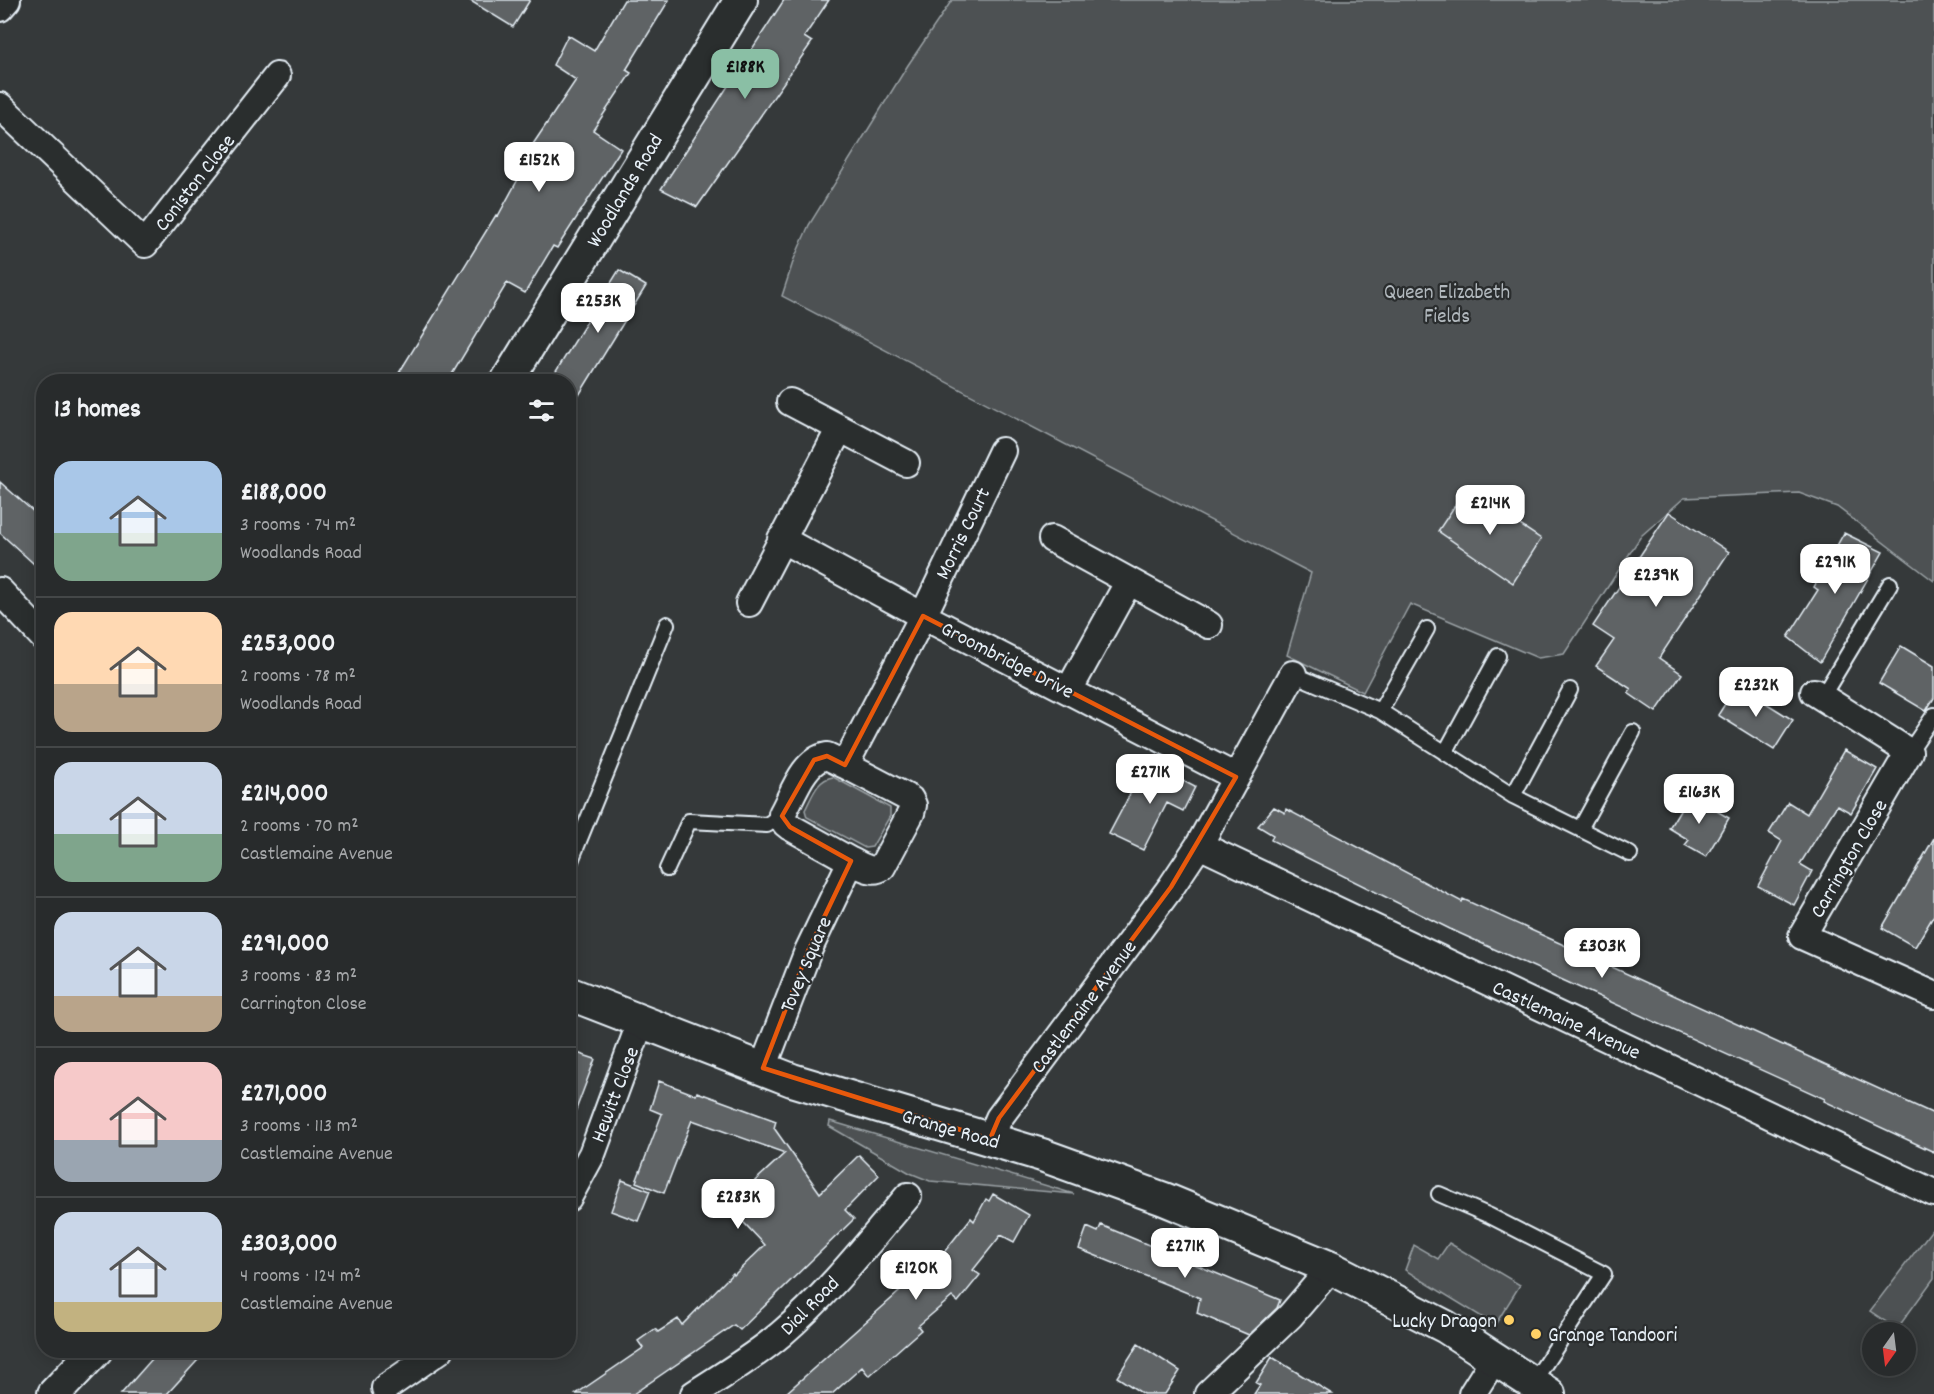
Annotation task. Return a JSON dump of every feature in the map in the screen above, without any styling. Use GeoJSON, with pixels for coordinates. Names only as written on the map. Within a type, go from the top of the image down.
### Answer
{"type":"FeatureCollection","features":[{"type":"Feature","properties":{"kind":"street"},"geometry":{"type":"LineString","coordinates":[[0,8],[7,0]]}},
{"type":"Feature","properties":{"kind":"street","name":"Woodlands Road"},"geometry":{"type":"LineString","coordinates":[[511,374],[741,0]]}},
{"type":"Feature","properties":{"kind":"street","name":"Coniston Close"},"geometry":{"type":"LineString","coordinates":[[0,106],[145,243],[277,76]]}},
{"type":"Feature","properties":{"kind":"street"},"geometry":{"type":"LineString","coordinates":[[790,402],[906,463]]}},
{"type":"Feature","properties":{"kind":"street"},"geometry":{"type":"LineString","coordinates":[[749,603],[840,428]]}},
{"type":"Feature","properties":{"kind":"street","name":"Morris Court"},"geometry":{"type":"LineString","coordinates":[[923,615],[1002,451]]}},
{"type":"Feature","properties":{"kind":"street","name":"Groombridge Drive"},"geometry":{"type":"LineString","coordinates":[[782,539],[923,615],[1236,777]]}},
{"type":"Feature","properties":{"kind":"street"},"geometry":{"type":"LineString","coordinates":[[1052,539],[1209,625]]}},
{"type":"Feature","properties":{"kind":"street"},"geometry":{"type":"LineString","coordinates":[[1069,690],[1129,581]]}},
{"type":"Feature","properties":{"kind":"street"},"geometry":{"type":"LineString","coordinates":[[0,591],[36,629]]}},
{"type":"Feature","properties":{"kind":"street"},"geometry":{"type":"LineString","coordinates":[[845,765],[923,615]]}},
{"type":"Feature","properties":{"kind":"street","name":"Castlemaine Avenue"},"geometry":{"type":"LineString","coordinates":[[990,1139],[999,1119],[1199,845],[1293,674]]}},
{"type":"Feature","properties":{"kind":"street"},"geometry":{"type":"LineString","coordinates":[[1818,695],[1909,752]]}},
{"type":"Feature","properties":{"kind":"street","name":"Carrington Close"},"geometry":{"type":"LineString","coordinates":[[1909,752],[1802,936],[1934,995]]}},
{"type":"Feature","properties":{"kind":"street"},"geometry":{"type":"LineString","coordinates":[[827,756],[910,799],[913,805],[884,866],[876,871],[851,861],[790,827],[784,823],[782,814],[808,767],[814,760],[827,756]]}},
{"type":"Feature","properties":{"kind":"street","name":"Castlemaine Avenue"},"geometry":{"type":"LineString","coordinates":[[1199,845],[1934,1193]]}},
{"type":"Feature","properties":{"kind":"street","name":"Tovey Square"},"geometry":{"type":"LineString","coordinates":[[763,1068],[808,951],[851,861]]}},
{"type":"Feature","properties":{"kind":"street","name":"Grange Road"},"geometry":{"type":"LineString","coordinates":[[576,996],[823,1090],[990,1139],[1125,1183],[1331,1268],[1429,1318],[1540,1389]]}},
{"type":"Feature","properties":{"kind":"street","name":"Hewitt Close"},"geometry":{"type":"LineString","coordinates":[[576,1183],[592,1154],[641,1021]]}},
{"type":"Feature","properties":{"kind":"street","name":"Dial Road"},"geometry":{"type":"LineString","coordinates":[[694,1394],[770,1342],[796,1320],[834,1281],[908,1196]]}},
{"type":"Feature","properties":{"kind":"street"},"geometry":{"type":"LineString","coordinates":[[1208,1394],[1290,1316],[1331,1268]]}},
{"type":"Feature","properties":{"kind":"street"},"geometry":{"type":"LineString","coordinates":[[54,1394],[88,1358]]}},
{"type":"Feature","properties":{"kind":"street"},"geometry":{"type":"LineString","coordinates":[[385,1388],[428,1358]]}},
{"type":"Feature","properties":{"kind":"street"},"geometry":{"type":"LineString","coordinates":[[1472,1394],[1494,1359]]}},
{"type":"Feature","properties":{"kind":"lane"},"geometry":{"type":"LineString","coordinates":[[1818,695],[1890,584]]}},
{"type":"Feature","properties":{"kind":"lane"},"geometry":{"type":"LineString","coordinates":[[576,848],[667,624]]}},
{"type":"Feature","properties":{"kind":"lane"},"geometry":{"type":"LineString","coordinates":[[1380,711],[1427,629]]}},
{"type":"Feature","properties":{"kind":"lane"},"geometry":{"type":"LineString","coordinates":[[1445,753],[1498,656]]}},
{"type":"Feature","properties":{"kind":"lane"},"geometry":{"type":"LineString","coordinates":[[1293,674],[1380,711],[1513,795],[1630,854]]}},
{"type":"Feature","properties":{"kind":"lane"},"geometry":{"type":"LineString","coordinates":[[1513,795],[1570,690]]}},
{"type":"Feature","properties":{"kind":"lane"},"geometry":{"type":"LineString","coordinates":[[1909,752],[1934,715]]}},
{"type":"Feature","properties":{"kind":"lane"},"geometry":{"type":"LineString","coordinates":[[1580,829],[1633,732]]}},
{"type":"Feature","properties":{"kind":"lane"},"geometry":{"type":"LineString","coordinates":[[667,869],[689,821],[767,825],[782,814]]}},
{"type":"Feature","properties":{"kind":"lane"},"geometry":{"type":"LineString","coordinates":[[1439,1194],[1490,1216],[1604,1274],[1540,1389]]}},
{"type":"Feature","properties":{"kind":"highlighted area"},"geometry":{"type":"Polygon","coordinates":[[[923,616],[1236,777],[1171,887],[999,1118],[990,1139],[763,1068],[808,951],[851,861],[790,827],[782,816],[814,760],[827,756],[845,765],[923,616]]]}},
{"type":"Feature","properties":{"kind":"green space","name":"Queen Elizabeth Fields"},"geometry":{"type":"Polygon","coordinates":[[[952,0],[1934,0],[1934,581],[1837,507],[1799,493],[1684,498],[1641,536],[1564,654],[1538,658],[1410,604],[1363,692],[1287,655],[1311,573],[782,296],[794,259],[809,225],[908,65],[952,0]]]}},
{"type":"Feature","properties":{"kind":"green space"},"geometry":{"type":"Polygon","coordinates":[[[833,777],[890,808],[890,816],[872,847],[865,848],[807,817],[805,810],[816,789],[827,778],[833,777]]]}},
{"type":"Feature","properties":{"kind":"green space"},"geometry":{"type":"Polygon","coordinates":[[[830,1121],[1074,1194],[930,1181],[910,1173],[829,1126],[830,1121]]]}},
{"type":"Feature","properties":{"kind":"green space"},"geometry":{"type":"Polygon","coordinates":[[[1934,1227],[1934,1278],[1902,1322],[1886,1322],[1870,1311],[1934,1227]]]}},
{"type":"Feature","properties":{"kind":"green space"},"geometry":{"type":"Polygon","coordinates":[[[1449,1243],[1520,1285],[1495,1325],[1405,1270],[1414,1245],[1438,1259],[1449,1243]]]}},
{"type":"Feature","properties":{"kind":"building"},"geometry":{"type":"Polygon","coordinates":[[[469,0],[530,0],[513,27],[469,0]]]}},
{"type":"Feature","properties":{"kind":"building"},"geometry":{"type":"Polygon","coordinates":[[[624,0],[669,0],[626,70],[631,73],[593,130],[621,149],[557,248],[553,246],[525,293],[507,283],[452,374],[398,374],[496,215],[498,216],[528,161],[523,159],[576,80],[553,65],[568,35],[594,51],[624,0]]]}},
{"type":"Feature","properties":{"kind":"building"},"geometry":{"type":"Polygon","coordinates":[[[784,0],[829,0],[804,37],[812,42],[697,207],[661,189],[784,0]]]}},
{"type":"Feature","properties":{"kind":"building"},"geometry":{"type":"Polygon","coordinates":[[[619,270],[646,286],[576,400],[576,374],[554,374],[619,270]]]}},
{"type":"Feature","properties":{"kind":"building"},"geometry":{"type":"Polygon","coordinates":[[[0,482],[36,514],[36,566],[0,533],[0,482]]]}},
{"type":"Feature","properties":{"kind":"building"},"geometry":{"type":"Polygon","coordinates":[[[1466,489],[1541,539],[1513,583],[1438,531],[1466,489]]]}},
{"type":"Feature","properties":{"kind":"building"},"geometry":{"type":"Polygon","coordinates":[[[1669,512],[1729,552],[1659,658],[1682,674],[1656,712],[1628,693],[1631,689],[1596,666],[1614,640],[1593,626],[1669,512]]]}},
{"type":"Feature","properties":{"kind":"building"},"geometry":{"type":"Polygon","coordinates":[[[1844,533],[1883,552],[1820,662],[1788,637],[1818,590],[1814,587],[1844,533]]]}},
{"type":"Feature","properties":{"kind":"building"},"geometry":{"type":"Polygon","coordinates":[[[1901,646],[1934,666],[1934,698],[1926,711],[1879,683],[1901,646]]]}},
{"type":"Feature","properties":{"kind":"building"},"geometry":{"type":"Polygon","coordinates":[[[1737,685],[1793,720],[1774,750],[1718,715],[1737,685]]]}},
{"type":"Feature","properties":{"kind":"building"},"geometry":{"type":"Polygon","coordinates":[[[1844,750],[1877,769],[1851,813],[1837,805],[1800,864],[1812,871],[1794,905],[1758,886],[1782,841],[1769,833],[1788,802],[1807,814],[1844,750]]]}},
{"type":"Feature","properties":{"kind":"building"},"geometry":{"type":"Polygon","coordinates":[[[1147,762],[1195,787],[1183,811],[1167,803],[1143,850],[1109,834],[1147,762]]]}},
{"type":"Feature","properties":{"kind":"building"},"geometry":{"type":"Polygon","coordinates":[[[1689,795],[1729,818],[1706,857],[1685,845],[1689,840],[1669,828],[1689,795]]]}},
{"type":"Feature","properties":{"kind":"building"},"geometry":{"type":"Polygon","coordinates":[[[1274,807],[1285,813],[1286,809],[1462,902],[1463,899],[1934,1114],[1934,1152],[1824,1101],[1825,1099],[1450,929],[1271,840],[1273,835],[1258,826],[1274,807]]]}},
{"type":"Feature","properties":{"kind":"building"},"geometry":{"type":"Polygon","coordinates":[[[1934,838],[1934,915],[1915,947],[1882,928],[1934,838]]]}},
{"type":"Feature","properties":{"kind":"building"},"geometry":{"type":"Polygon","coordinates":[[[576,1053],[595,1059],[576,1110],[576,1053]]]}},
{"type":"Feature","properties":{"kind":"building"},"geometry":{"type":"Polygon","coordinates":[[[659,1081],[696,1095],[697,1092],[776,1121],[774,1128],[820,1193],[859,1155],[879,1175],[845,1210],[854,1219],[740,1330],[734,1325],[633,1394],[576,1394],[643,1348],[638,1341],[655,1329],[658,1332],[678,1319],[682,1325],[733,1273],[734,1275],[765,1245],[728,1206],[785,1153],[692,1120],[664,1193],[636,1182],[662,1114],[650,1109],[659,1081]]]}},
{"type":"Feature","properties":{"kind":"building"},"geometry":{"type":"Polygon","coordinates":[[[622,1180],[650,1191],[638,1221],[611,1211],[622,1180]]]}},
{"type":"Feature","properties":{"kind":"building"},"geometry":{"type":"Polygon","coordinates":[[[993,1194],[1029,1215],[1014,1242],[1001,1235],[973,1270],[980,1275],[958,1302],[952,1297],[918,1326],[921,1330],[869,1376],[862,1367],[832,1394],[785,1394],[908,1284],[914,1290],[971,1218],[974,1221],[986,1199],[989,1201],[993,1194]]]}},
{"type":"Feature","properties":{"kind":"building"},"geometry":{"type":"Polygon","coordinates":[[[1101,1225],[1280,1300],[1277,1308],[1249,1335],[1197,1313],[1200,1298],[1079,1249],[1087,1227],[1098,1232],[1101,1225]]]}},
{"type":"Feature","properties":{"kind":"building"},"geometry":{"type":"Polygon","coordinates":[[[1138,1344],[1180,1371],[1165,1394],[1143,1394],[1117,1377],[1138,1344]]]}},
{"type":"Feature","properties":{"kind":"building"},"geometry":{"type":"Polygon","coordinates":[[[1272,1357],[1332,1394],[1254,1394],[1260,1385],[1256,1383],[1272,1357]]]}},
{"type":"Feature","properties":{"kind":"building"},"geometry":{"type":"Polygon","coordinates":[[[153,1358],[200,1358],[167,1394],[121,1394],[153,1358]]]}},
{"type":"Feature","properties":{"kind":"place","name":"Lucky Dragon"},"geometry":{"type":"Point","coordinates":[1509,1320]}},
{"type":"Feature","properties":{"kind":"place","name":"Grange Tandoori"},"geometry":{"type":"Point","coordinates":[1536,1334]}}]}
